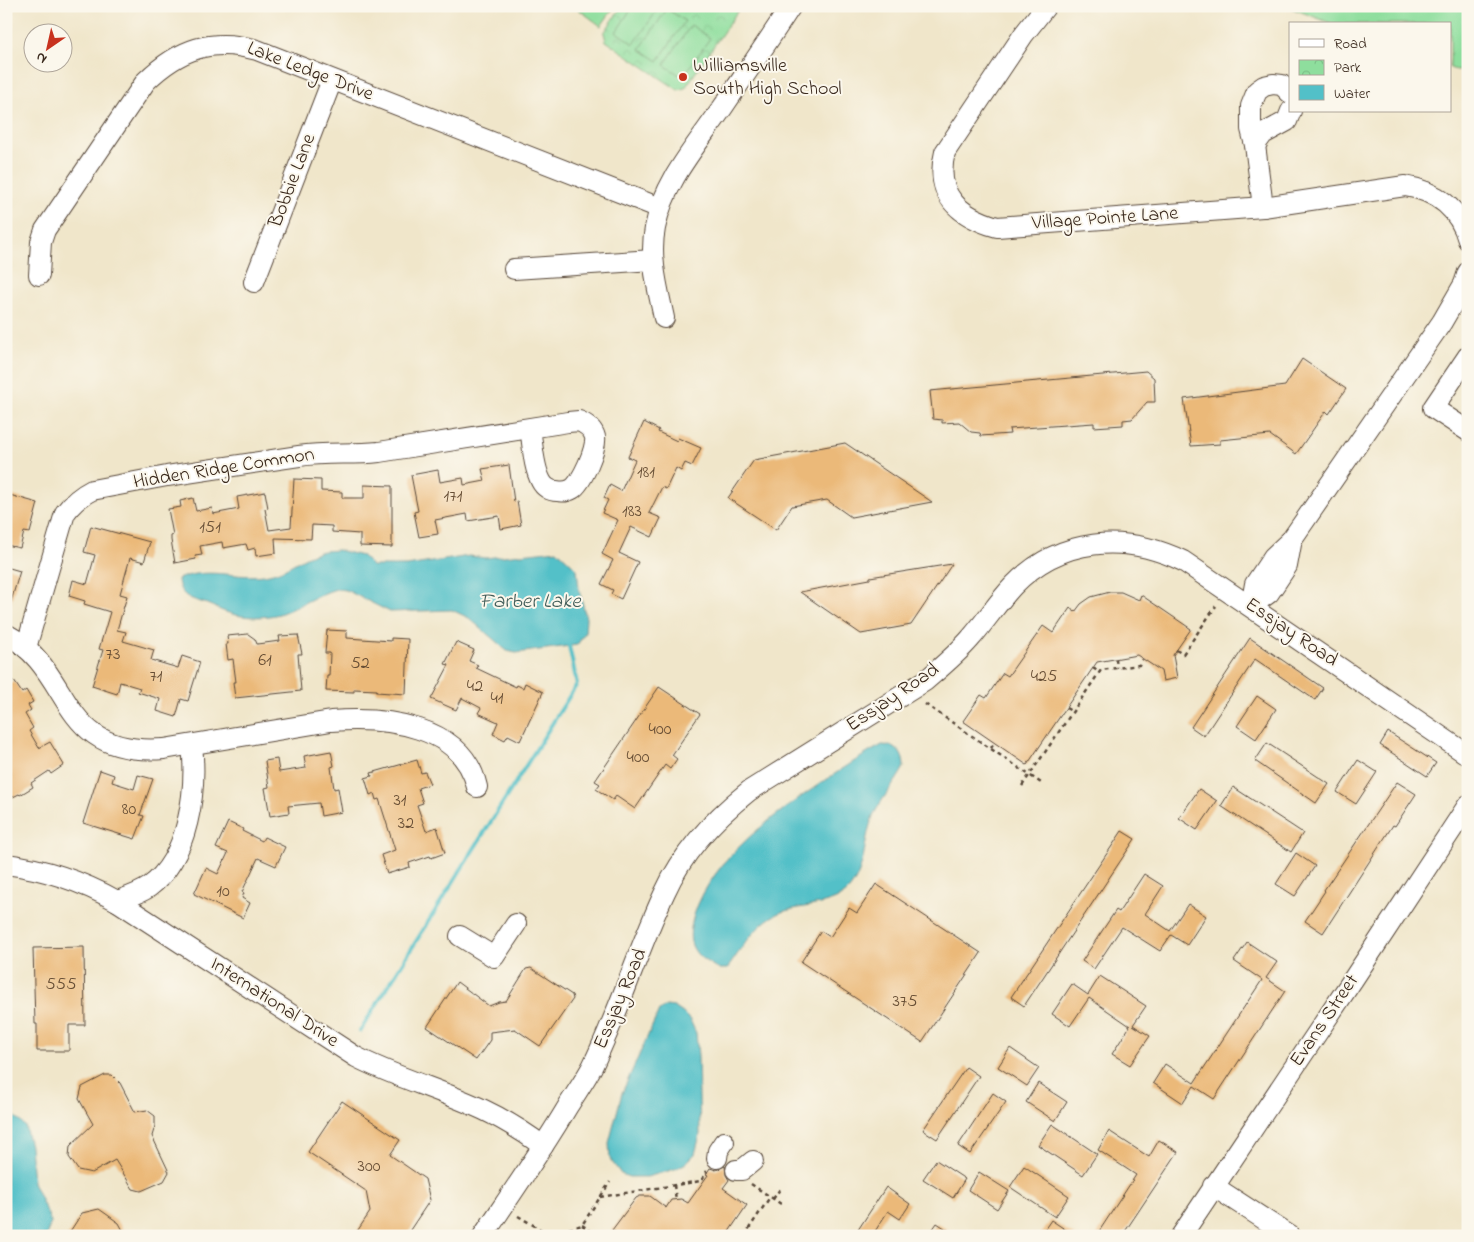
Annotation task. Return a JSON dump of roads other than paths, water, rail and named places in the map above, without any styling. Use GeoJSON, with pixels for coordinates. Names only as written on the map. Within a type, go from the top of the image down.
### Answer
{"type":"FeatureCollection","features":[{"type":"Feature","properties":{"kind":"street"},"geometry":{"type":"LineString","coordinates":[[664,318],[653,260],[654,229],[660,208],[669,186],[692,150],[791,6]]}},
{"type":"Feature","properties":{"kind":"street","name":"Village Pointe Lane"},"geometry":{"type":"LineString","coordinates":[[1046,6],[1024,34],[945,152],[942,164],[945,190],[960,210],[983,223],[997,228],[1263,207],[1405,186],[1418,188],[1433,194],[1446,203],[1457,216],[1468,240]]}},
{"type":"Feature","properties":{"kind":"street","name":"Lake Ledge Drive"},"geometry":{"type":"LineString","coordinates":[[39,275],[41,242],[46,230],[146,81],[173,59],[192,50],[209,45],[239,45],[257,50],[660,208]]}},
{"type":"Feature","properties":{"kind":"street","name":"Bobbie Lane"},"geometry":{"type":"LineString","coordinates":[[254,282],[332,80]]}},
{"type":"Feature","properties":{"kind":"street"},"geometry":{"type":"LineString","coordinates":[[1263,207],[1255,145],[1251,129],[1251,106],[1257,91],[1264,86],[1282,85],[1289,92]]}},
{"type":"Feature","properties":{"kind":"street"},"geometry":{"type":"LineString","coordinates":[[1255,145],[1263,134],[1287,121],[1291,112]]}},
{"type":"Feature","properties":{"kind":"street"},"geometry":{"type":"LineString","coordinates":[[514,269],[653,260]]}},
{"type":"Feature","properties":{"kind":"street"},"geometry":{"type":"LineString","coordinates":[[1250,606],[1255,584],[1273,557],[1292,539],[1442,322],[1464,284],[1468,272]]}},
{"type":"Feature","properties":{"kind":"street"},"geometry":{"type":"LineString","coordinates":[[1468,356],[1462,378],[1433,408],[1468,431]]}},
{"type":"Feature","properties":{"kind":"street","name":"Hidden Ridge Common"},"geometry":{"type":"LineString","coordinates":[[26,648],[65,513],[72,503],[92,490],[167,476],[316,453],[357,454],[379,452],[530,428]]}},
{"type":"Feature","properties":{"kind":"street","name":"Essjay Road"},"geometry":{"type":"LineString","coordinates":[[483,1236],[543,1146],[590,1069],[612,1026],[665,891],[688,853],[707,830],[727,809],[749,791],[925,681],[968,641],[1013,586],[1032,570],[1052,558],[1086,546],[1113,543],[1142,546],[1183,561],[1468,755]]}},
{"type":"Feature","properties":{"kind":"street"},"geometry":{"type":"LineString","coordinates":[[6,634],[26,648],[40,663],[83,726],[97,736],[114,744],[130,749],[147,750],[192,745],[331,721],[356,719],[382,720],[426,732],[448,743],[459,751],[468,764],[477,787]]}},
{"type":"Feature","properties":{"kind":"street"},"geometry":{"type":"LineString","coordinates":[[117,900],[135,895],[149,887],[163,874],[172,861],[190,812],[194,790],[192,745]]}},
{"type":"Feature","properties":{"kind":"street","name":"Evans Street"},"geometry":{"type":"LineString","coordinates":[[1181,1236],[1468,805]]}},
{"type":"Feature","properties":{"kind":"street","name":"International Drive"},"geometry":{"type":"LineString","coordinates":[[6,864],[45,870],[70,878],[117,900],[356,1056],[376,1067],[484,1110],[515,1126],[543,1146]]}},
{"type":"Feature","properties":{"kind":"street"},"geometry":{"type":"LineString","coordinates":[[460,936],[494,958],[516,924]]}},
{"type":"Feature","properties":{"kind":"street"},"geometry":{"type":"LineString","coordinates":[[1213,1186],[1290,1236]]}},
{"type":"Feature","properties":{"kind":"water","name":"Farber Lake"},"geometry":{"type":"Polygon","coordinates":[[[338,550],[362,556],[372,566],[407,566],[469,556],[485,558],[557,550],[577,569],[579,589],[586,618],[585,633],[577,645],[516,653],[507,651],[469,618],[452,610],[390,612],[346,590],[336,589],[279,614],[247,617],[235,615],[192,599],[184,594],[179,585],[178,579],[203,573],[250,576],[273,573],[285,569],[313,554],[338,550]]]}},
{"type":"Feature","properties":{"kind":"water"},"geometry":{"type":"Polygon","coordinates":[[[882,745],[891,746],[901,754],[904,767],[872,819],[858,875],[848,891],[833,900],[787,910],[771,917],[756,930],[727,969],[719,969],[699,956],[690,938],[694,915],[703,894],[730,856],[784,809],[821,783],[882,745]]]}},
{"type":"Feature","properties":{"kind":"water"},"geometry":{"type":"Polygon","coordinates":[[[666,1006],[674,1007],[683,1013],[690,1020],[696,1033],[700,1135],[695,1154],[686,1163],[675,1169],[647,1177],[629,1177],[621,1174],[610,1159],[609,1143],[622,1093],[659,1011],[666,1006]]]}},
{"type":"Feature","properties":{"kind":"water"},"geometry":{"type":"Polygon","coordinates":[[[6,1112],[10,1112],[25,1126],[30,1146],[33,1182],[51,1222],[46,1236],[6,1236],[6,1112]]]}},
{"type":"Feature","properties":{"kind":"waterway"},"geometry":{"type":"LineString","coordinates":[[360,1031],[577,684],[569,646]]}},
{"type":"Feature","properties":{"kind":"place","name":"Williamsville South High School"},"geometry":{"type":"Point","coordinates":[683,77]}}]}
